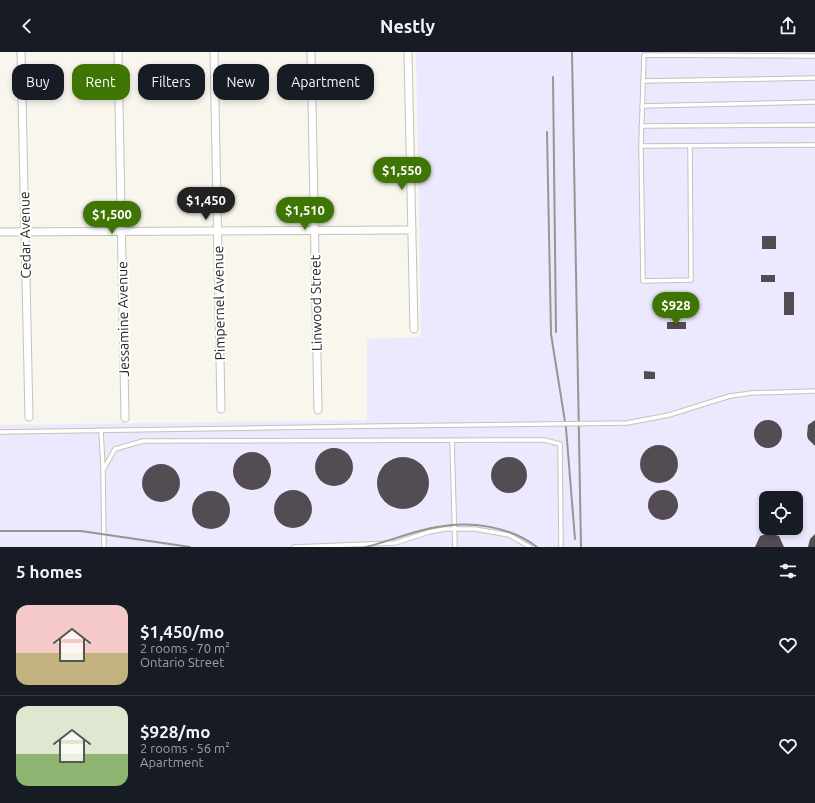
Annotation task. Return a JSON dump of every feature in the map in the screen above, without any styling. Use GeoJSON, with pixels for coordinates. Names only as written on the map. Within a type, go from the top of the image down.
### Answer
{"type":"FeatureCollection","features":[{"type":"Feature","properties":{"kind":"street","name":"Cedar Avenue"},"geometry":{"type":"LineString","coordinates":[[21,52],[29,417]]}},
{"type":"Feature","properties":{"kind":"street","name":"Jessamine Avenue"},"geometry":{"type":"LineString","coordinates":[[118,52],[125,418]]}},
{"type":"Feature","properties":{"kind":"street","name":"Pimpernel Avenue"},"geometry":{"type":"LineString","coordinates":[[214,52],[221,409]]}},
{"type":"Feature","properties":{"kind":"street","name":"Linwood Street"},"geometry":{"type":"LineString","coordinates":[[311,52],[318,410]]}},
{"type":"Feature","properties":{"kind":"street"},"geometry":{"type":"LineString","coordinates":[[408,52],[414,329]]}},
{"type":"Feature","properties":{"kind":"street"},"geometry":{"type":"LineString","coordinates":[[0,232],[412,230]]}},
{"type":"Feature","properties":{"kind":"lane"},"geometry":{"type":"LineString","coordinates":[[690,146],[691,280],[643,280],[641,146],[644,55],[815,56]]}},
{"type":"Feature","properties":{"kind":"lane"},"geometry":{"type":"LineString","coordinates":[[643,81],[815,78]]}},
{"type":"Feature","properties":{"kind":"lane"},"geometry":{"type":"LineString","coordinates":[[642,106],[815,102]]}},
{"type":"Feature","properties":{"kind":"lane"},"geometry":{"type":"LineString","coordinates":[[642,126],[815,125]]}},
{"type":"Feature","properties":{"kind":"lane"},"geometry":{"type":"LineString","coordinates":[[641,146],[815,145]]}},
{"type":"Feature","properties":{"kind":"lane"},"geometry":{"type":"LineString","coordinates":[[0,432],[627,423],[669,415],[730,396],[752,393],[815,391]]}},
{"type":"Feature","properties":{"kind":"lane"},"geometry":{"type":"LineString","coordinates":[[101,430],[104,547]]}},
{"type":"Feature","properties":{"kind":"lane"},"geometry":{"type":"LineString","coordinates":[[452,440],[454,547]]}},
{"type":"Feature","properties":{"kind":"lane"},"geometry":{"type":"LineString","coordinates":[[103,470],[115,449],[143,441],[544,440],[560,444],[561,547]]}},
{"type":"Feature","properties":{"kind":"lane"},"geometry":{"type":"LineString","coordinates":[[294,547],[336,547],[395,543],[429,532],[454,529],[475,529],[509,535],[530,547]]}},
{"type":"Feature","properties":{"kind":"shaded area"},"geometry":{"type":"Polygon","coordinates":[[[416,52],[815,52],[815,547],[0,547],[0,425],[367,420],[367,339],[421,337],[416,52]]]}},
{"type":"Feature","properties":{"kind":"building"},"geometry":{"type":"Polygon","coordinates":[[[762,236],[776,236],[776,249],[762,249],[762,236]]]}},
{"type":"Feature","properties":{"kind":"building"},"geometry":{"type":"Polygon","coordinates":[[[761,275],[775,275],[775,282],[761,282],[761,275]]]}},
{"type":"Feature","properties":{"kind":"building"},"geometry":{"type":"Polygon","coordinates":[[[784,292],[794,292],[794,315],[784,315],[784,292]]]}},
{"type":"Feature","properties":{"kind":"building"},"geometry":{"type":"Polygon","coordinates":[[[667,322],[686,322],[686,329],[667,329],[667,322]]]}},
{"type":"Feature","properties":{"kind":"building"},"geometry":{"type":"Polygon","coordinates":[[[644,371],[655,372],[655,379],[644,379],[644,371]]]}},
{"type":"Feature","properties":{"kind":"building"},"geometry":{"type":"Polygon","coordinates":[[[768,420],[778,424],[782,434],[778,444],[768,448],[758,444],[754,434],[758,424],[768,420]]]}},
{"type":"Feature","properties":{"kind":"building"},"geometry":{"type":"Polygon","coordinates":[[[815,420],[815,446],[808,439],[807,435],[808,425],[815,420]]]}},
{"type":"Feature","properties":{"kind":"building"},"geometry":{"type":"Polygon","coordinates":[[[655,445],[663,445],[670,448],[675,453],[678,464],[675,475],[670,480],[663,483],[655,483],[648,480],[643,475],[640,468],[640,460],[643,453],[648,448],[655,445]]]}},
{"type":"Feature","properties":{"kind":"building"},"geometry":{"type":"Polygon","coordinates":[[[334,448],[344,451],[350,457],[353,467],[350,477],[344,483],[334,486],[324,483],[318,477],[315,467],[318,457],[324,451],[334,448]]]}},
{"type":"Feature","properties":{"kind":"building"},"geometry":{"type":"Polygon","coordinates":[[[248,452],[256,452],[268,461],[271,471],[268,481],[262,487],[256,490],[248,490],[236,481],[233,475],[233,467],[242,455],[248,452]]]}},
{"type":"Feature","properties":{"kind":"building"},"geometry":{"type":"Polygon","coordinates":[[[398,457],[408,457],[417,461],[425,469],[429,478],[429,488],[425,497],[417,505],[408,509],[398,509],[389,505],[381,497],[377,488],[377,478],[381,469],[389,461],[398,457]]]}},
{"type":"Feature","properties":{"kind":"building"},"geometry":{"type":"Polygon","coordinates":[[[513,457],[522,462],[526,468],[526,482],[522,488],[513,493],[505,493],[496,488],[492,482],[491,471],[496,462],[502,458],[513,457]]]}},
{"type":"Feature","properties":{"kind":"building"},"geometry":{"type":"Polygon","coordinates":[[[157,464],[165,464],[177,473],[180,483],[177,493],[171,499],[165,502],[157,502],[145,493],[142,487],[142,479],[151,467],[157,464]]]}},
{"type":"Feature","properties":{"kind":"building"},"geometry":{"type":"Polygon","coordinates":[[[293,490],[303,493],[309,499],[312,509],[309,519],[303,525],[293,528],[283,525],[277,519],[274,509],[277,499],[283,493],[293,490]]]}},
{"type":"Feature","properties":{"kind":"building"},"geometry":{"type":"Polygon","coordinates":[[[663,490],[674,494],[678,505],[674,516],[663,520],[652,516],[648,505],[652,494],[663,490]]]}},
{"type":"Feature","properties":{"kind":"building"},"geometry":{"type":"Polygon","coordinates":[[[207,491],[215,491],[227,500],[230,510],[227,520],[221,526],[215,529],[207,529],[195,520],[192,514],[192,506],[201,494],[207,491]]]}},
{"type":"Feature","properties":{"kind":"building"},"geometry":{"type":"Polygon","coordinates":[[[815,534],[815,547],[808,547],[810,539],[815,534]]]}},
{"type":"Feature","properties":{"kind":"building"},"geometry":{"type":"Polygon","coordinates":[[[760,536],[779,536],[784,547],[755,547],[760,536]]]}},
{"type":"Feature","properties":{"kind":"railway"},"geometry":{"type":"LineString","coordinates":[[572,52],[581,547]]}},
{"type":"Feature","properties":{"kind":"railway"},"geometry":{"type":"LineString","coordinates":[[553,77],[556,332]]}},
{"type":"Feature","properties":{"kind":"railway"},"geometry":{"type":"LineString","coordinates":[[547,132],[551,334],[566,428],[575,539]]}},
{"type":"Feature","properties":{"kind":"railway"},"geometry":{"type":"LineString","coordinates":[[366,547],[428,529],[450,525],[477,525],[502,530],[514,534],[537,547]]}},
{"type":"Feature","properties":{"kind":"railway"},"geometry":{"type":"LineString","coordinates":[[0,531],[81,531],[190,547]]}}]}
